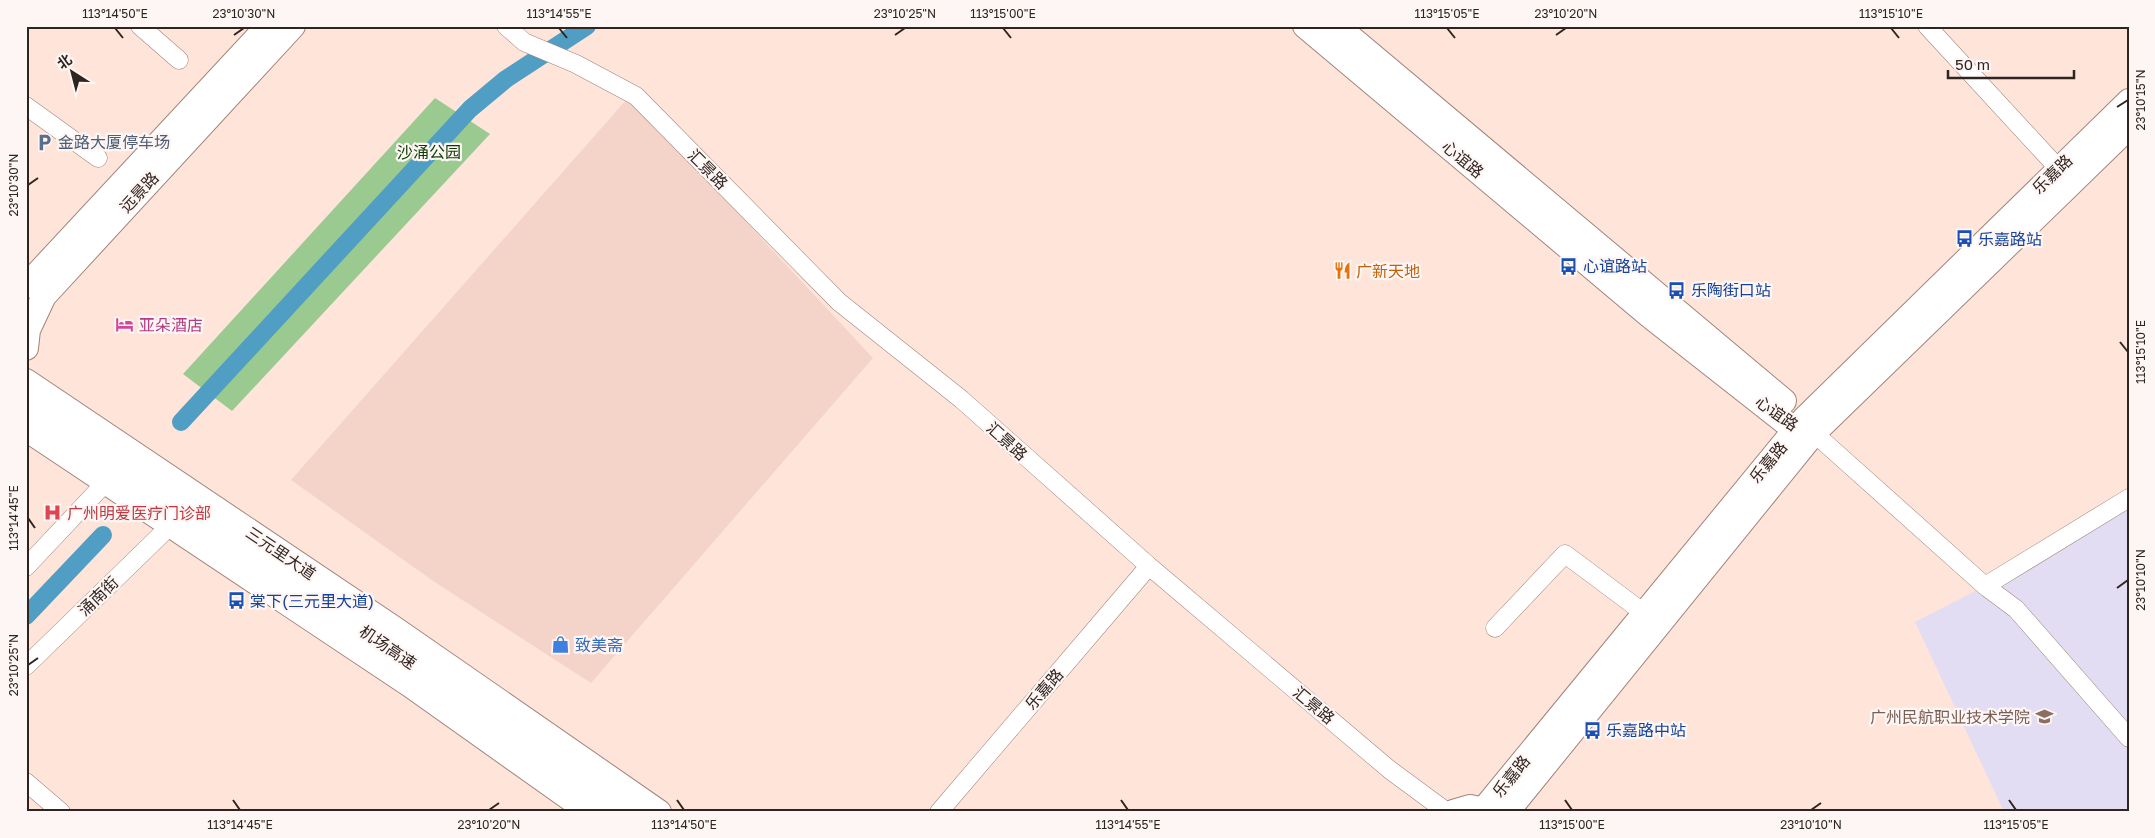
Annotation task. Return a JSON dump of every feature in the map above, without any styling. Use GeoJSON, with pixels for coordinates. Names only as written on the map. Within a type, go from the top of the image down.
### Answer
{"type":"FeatureCollection","features":[{"type":"Feature","properties":{"kind":"highway","name":"机场高速"},"geometry":{"type":"LineString","coordinates":[[29,390],[623,812]]}},
{"type":"Feature","properties":{"kind":"street"},"geometry":{"type":"LineString","coordinates":[[140,26],[179,60]]}},
{"type":"Feature","properties":{"kind":"street","name":"远景路"},"geometry":{"type":"LineString","coordinates":[[26,286],[268,26]]}},
{"type":"Feature","properties":{"kind":"street","name":"远景路"},"geometry":{"type":"LineString","coordinates":[[29,390],[26,348],[28,330],[44,296],[293,26]]}},
{"type":"Feature","properties":{"kind":"street","name":"汇景路"},"geometry":{"type":"LineString","coordinates":[[506,26],[524,42],[576,64],[636,96],[839,302],[960,399],[1149,566],[1390,770],[1447,812]]}},
{"type":"Feature","properties":{"kind":"street","name":"心谊路"},"geometry":{"type":"LineString","coordinates":[[1305,26],[1643,310],[1805,427]]}},
{"type":"Feature","properties":{"kind":"street","name":"心谊路"},"geometry":{"type":"LineString","coordinates":[[1337,26],[1805,427]]}},
{"type":"Feature","properties":{"kind":"street"},"geometry":{"type":"LineString","coordinates":[[1928,26],[2058,168]]}},
{"type":"Feature","properties":{"kind":"street","name":"乐嘉路"},"geometry":{"type":"LineString","coordinates":[[1454,812],[1470,806],[1484,811],[1644,613],[1805,427],[2058,168],[2129,101]]}},
{"type":"Feature","properties":{"kind":"street"},"geometry":{"type":"LineString","coordinates":[[26,106],[98,158]]}},
{"type":"Feature","properties":{"kind":"street","name":"乐嘉路"},"geometry":{"type":"LineString","coordinates":[[1508,812],[1805,427],[2129,127]]}},
{"type":"Feature","properties":{"kind":"street","name":"三元里大道"},"geometry":{"type":"LineString","coordinates":[[29,390],[396,629],[659,812]]}},
{"type":"Feature","properties":{"kind":"street"},"geometry":{"type":"LineString","coordinates":[[1805,427],[1986,586],[2016,609],[2129,738]]}},
{"type":"Feature","properties":{"kind":"street"},"geometry":{"type":"LineString","coordinates":[[26,429],[418,690],[589,812]]}},
{"type":"Feature","properties":{"kind":"street"},"geometry":{"type":"LineString","coordinates":[[26,566],[106,482]]}},
{"type":"Feature","properties":{"kind":"street"},"geometry":{"type":"LineString","coordinates":[[1986,586],[2129,498]]}},
{"type":"Feature","properties":{"kind":"street","name":"涌南街"},"geometry":{"type":"LineString","coordinates":[[26,666],[171,525]]}},
{"type":"Feature","properties":{"kind":"street"},"geometry":{"type":"LineString","coordinates":[[1495,628],[1565,554],[1644,613]]}},
{"type":"Feature","properties":{"kind":"street","name":"乐嘉路"},"geometry":{"type":"LineString","coordinates":[[939,812],[1149,566]]}},
{"type":"Feature","properties":{"kind":"street"},"geometry":{"type":"LineString","coordinates":[[26,782],[60,812]]}},
{"type":"Feature","properties":{"kind":"shaded area"},"geometry":{"type":"Polygon","coordinates":[[[627,99],[735,210],[873,358],[591,683],[436,583],[291,480],[627,99]]]}},
{"type":"Feature","properties":{"kind":"shaded area","name":"广州民航职业技术学院"},"geometry":{"type":"Polygon","coordinates":[[[2129,498],[2129,812],[2004,812],[1915,622],[1985,586],[2129,498]]]}},
{"type":"Feature","properties":{"kind":"green space","name":"沙涌公园"},"geometry":{"type":"Polygon","coordinates":[[[435,98],[490,134],[232,411],[183,374],[435,98]]]}},
{"type":"Feature","properties":{"kind":"waterway"},"geometry":{"type":"LineString","coordinates":[[181,422],[470,109],[506,79],[587,26]]}},
{"type":"Feature","properties":{"kind":"waterway"},"geometry":{"type":"LineString","coordinates":[[26,616],[103,535]]}},
{"type":"Feature","properties":{"kind":"place","name":"金路大厦停车场"},"geometry":{"type":"Point","coordinates":[44,142]}},
{"type":"Feature","properties":{"kind":"place","name":"乐嘉路站"},"geometry":{"type":"Point","coordinates":[1964,239]}},
{"type":"Feature","properties":{"kind":"place","name":"心谊路站"},"geometry":{"type":"Point","coordinates":[1569,266]}},
{"type":"Feature","properties":{"kind":"place","name":"广新天地"},"geometry":{"type":"Point","coordinates":[1342,271]}},
{"type":"Feature","properties":{"kind":"place","name":"乐陶街口站"},"geometry":{"type":"Point","coordinates":[1677,290]}},
{"type":"Feature","properties":{"kind":"place","name":"亚朵酒店"},"geometry":{"type":"Point","coordinates":[125,325]}},
{"type":"Feature","properties":{"kind":"place","name":"广州明爱医疗门诊部"},"geometry":{"type":"Point","coordinates":[53,513]}},
{"type":"Feature","properties":{"kind":"place","name":"棠下(三元里大道)"},"geometry":{"type":"Point","coordinates":[236,601]}},
{"type":"Feature","properties":{"kind":"place","name":"致美斋"},"geometry":{"type":"Point","coordinates":[561,645]}},
{"type":"Feature","properties":{"kind":"place","name":"广州民航职业技术学院"},"geometry":{"type":"Point","coordinates":[2044,717]}},
{"type":"Feature","properties":{"kind":"place","name":"乐嘉路中站"},"geometry":{"type":"Point","coordinates":[1592,730]}}]}
